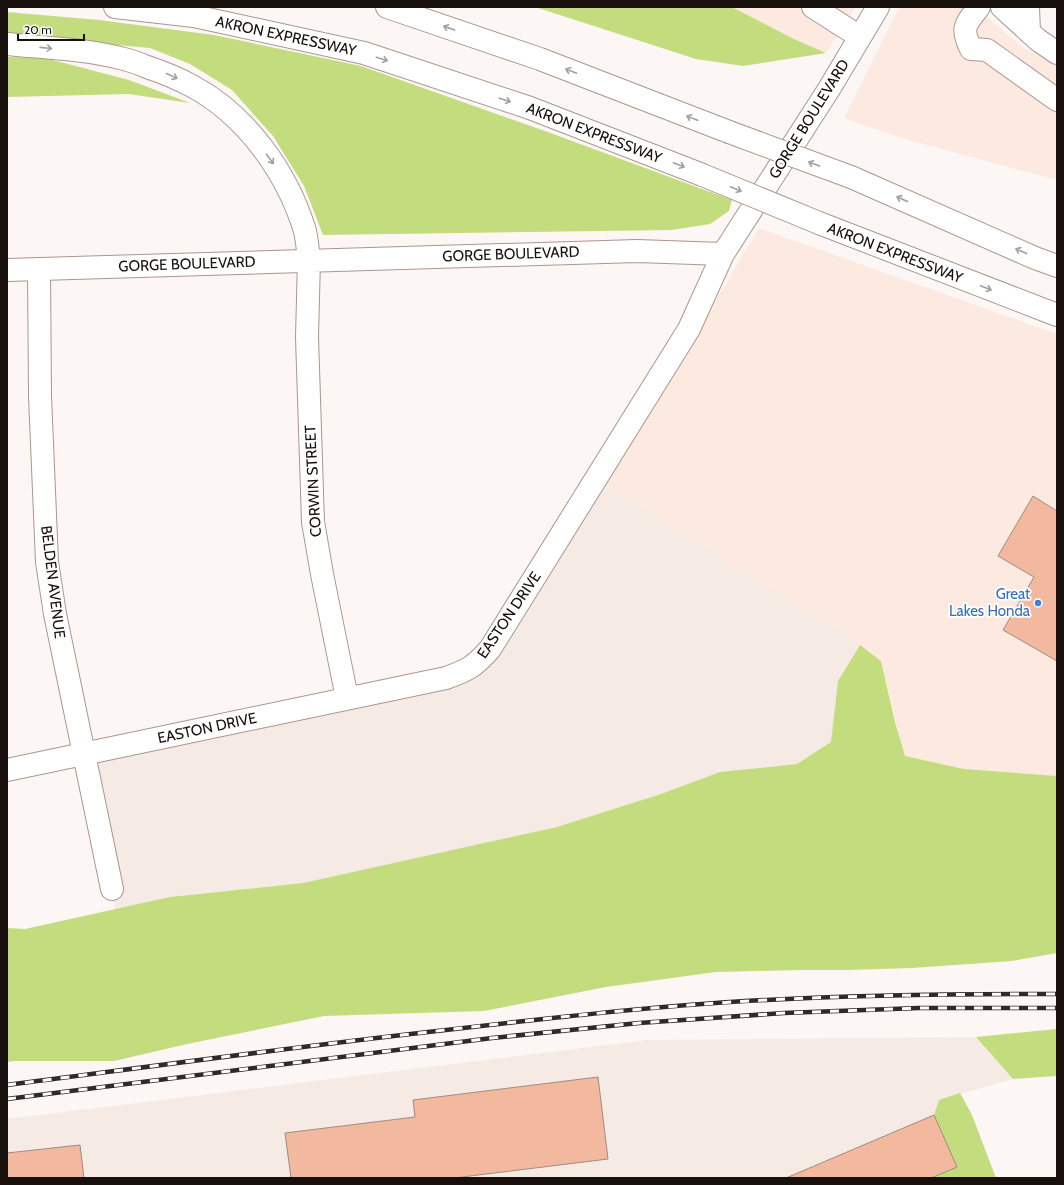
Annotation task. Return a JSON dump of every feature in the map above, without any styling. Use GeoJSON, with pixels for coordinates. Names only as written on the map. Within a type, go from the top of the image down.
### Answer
{"type":"FeatureCollection","features":[{"type":"Feature","properties":{"kind":"main road","name":"AKRON EXPRESSWAY"},"geometry":{"type":"LineString","coordinates":[[115,7],[194,16],[364,53],[530,108],[700,174],[819,223],[1057,315]]}},
{"type":"Feature","properties":{"kind":"main road"},"geometry":{"type":"LineString","coordinates":[[387,7],[540,59],[729,132],[851,177],[1035,258],[1057,266]]}},
{"type":"Feature","properties":{"kind":"main road"},"geometry":{"type":"LineString","coordinates":[[813,7],[860,37]]}},
{"type":"Feature","properties":{"kind":"main road","name":"GORGE BOULEVARD"},"geometry":{"type":"LineString","coordinates":[[7,270],[637,251],[723,254],[829,89],[878,7]]}},
{"type":"Feature","properties":{"kind":"main road"},"geometry":{"type":"LineString","coordinates":[[979,7],[965,25],[965,38],[970,48],[987,50],[1057,100]]}},
{"type":"Feature","properties":{"kind":"main road"},"geometry":{"type":"LineString","coordinates":[[1002,7],[1029,32],[1057,54]]}},
{"type":"Feature","properties":{"kind":"main road"},"geometry":{"type":"LineString","coordinates":[[1028,7],[1029,32]]}},
{"type":"Feature","properties":{"kind":"main road","name":"CORWIN STREET"},"geometry":{"type":"LineString","coordinates":[[7,44],[81,51],[124,59],[166,74],[192,86],[210,97],[240,122],[274,164],[297,210],[305,232],[309,260],[307,337],[313,522],[347,698]]}},
{"type":"Feature","properties":{"kind":"main road","name":"EASTON DRIVE"},"geometry":{"type":"LineString","coordinates":[[7,770],[446,678],[462,672],[477,663],[490,649],[689,329],[723,254]]}},
{"type":"Feature","properties":{"kind":"main road","name":"BELDEN AVENUE"},"geometry":{"type":"LineString","coordinates":[[39,269],[40,396],[47,562],[55,614],[112,890]]}},
{"type":"Feature","properties":{"kind":"shaded area"},"geometry":{"type":"Polygon","coordinates":[[[732,7],[856,7],[826,53],[794,39],[732,7]]]}},
{"type":"Feature","properties":{"kind":"shaded area"},"geometry":{"type":"Polygon","coordinates":[[[901,7],[976,7],[1022,47],[1057,66],[1057,180],[904,139],[844,118],[898,10],[901,7]]]}},
{"type":"Feature","properties":{"kind":"shaded area"},"geometry":{"type":"Polygon","coordinates":[[[759,228],[1057,334],[1057,776],[964,769],[904,756],[881,661],[604,485],[759,228]]]}},
{"type":"Feature","properties":{"kind":"shaded area"},"geometry":{"type":"Polygon","coordinates":[[[604,485],[860,645],[838,681],[831,742],[797,764],[720,772],[661,794],[557,827],[303,883],[170,897],[115,910],[84,755],[462,672],[604,485]]]}},
{"type":"Feature","properties":{"kind":"shaded area"},"geometry":{"type":"Polygon","coordinates":[[[976,1037],[1013,1079],[939,1100],[957,1167],[931,1178],[7,1178],[7,1119],[647,1040],[976,1037]]]}},
{"type":"Feature","properties":{"kind":"green space"},"geometry":{"type":"Polygon","coordinates":[[[535,7],[732,7],[794,39],[826,53],[743,66],[696,59],[535,7]]]}},
{"type":"Feature","properties":{"kind":"green space"},"geometry":{"type":"Polygon","coordinates":[[[7,12],[99,20],[214,35],[361,66],[545,131],[732,200],[729,211],[710,224],[672,230],[323,235],[304,186],[273,136],[232,90],[190,64],[150,48],[7,35],[7,12]]]}},
{"type":"Feature","properties":{"kind":"green space"},"geometry":{"type":"Polygon","coordinates":[[[7,57],[45,58],[129,80],[190,103],[129,94],[7,97],[7,57]]]}},
{"type":"Feature","properties":{"kind":"green space"},"geometry":{"type":"Polygon","coordinates":[[[860,645],[881,661],[895,722],[905,756],[964,769],[1057,776],[1057,953],[1012,961],[912,968],[716,972],[606,987],[484,1011],[324,1016],[187,1044],[114,1061],[7,1062],[7,928],[25,929],[170,897],[303,883],[557,827],[661,794],[720,772],[797,764],[831,742],[838,681],[860,645]]]}},
{"type":"Feature","properties":{"kind":"green space"},"geometry":{"type":"Polygon","coordinates":[[[1057,1029],[1057,1076],[1013,1079],[976,1037],[1057,1029]]]}},
{"type":"Feature","properties":{"kind":"green space"},"geometry":{"type":"Polygon","coordinates":[[[960,1093],[972,1115],[996,1178],[931,1178],[956,1167],[934,1115],[939,1100],[960,1093]]]}},
{"type":"Feature","properties":{"kind":"building","name":"Great Lakes Honda"},"geometry":{"type":"Polygon","coordinates":[[[1033,496],[1057,511],[1057,661],[1003,630],[1034,577],[998,556],[1033,496]]]}},
{"type":"Feature","properties":{"kind":"building"},"geometry":{"type":"Polygon","coordinates":[[[598,1077],[608,1159],[454,1178],[291,1178],[285,1133],[415,1117],[413,1100],[598,1077]]]}},
{"type":"Feature","properties":{"kind":"building"},"geometry":{"type":"Polygon","coordinates":[[[934,1115],[957,1167],[931,1178],[786,1178],[934,1115]]]}},
{"type":"Feature","properties":{"kind":"building"},"geometry":{"type":"Polygon","coordinates":[[[80,1145],[84,1178],[7,1178],[7,1153],[80,1145]]]}},
{"type":"Feature","properties":{"kind":"railway"},"geometry":{"type":"LineString","coordinates":[[7,1085],[375,1038],[639,1009],[766,1000],[839,997],[1057,994]]}},
{"type":"Feature","properties":{"kind":"railway"},"geometry":{"type":"LineString","coordinates":[[7,1099],[492,1038],[639,1023],[784,1013],[919,1008],[1057,1008]]}},
{"type":"Feature","properties":{"kind":"place","name":"Great Lakes Honda"},"geometry":{"type":"Point","coordinates":[1038,603]}}]}
